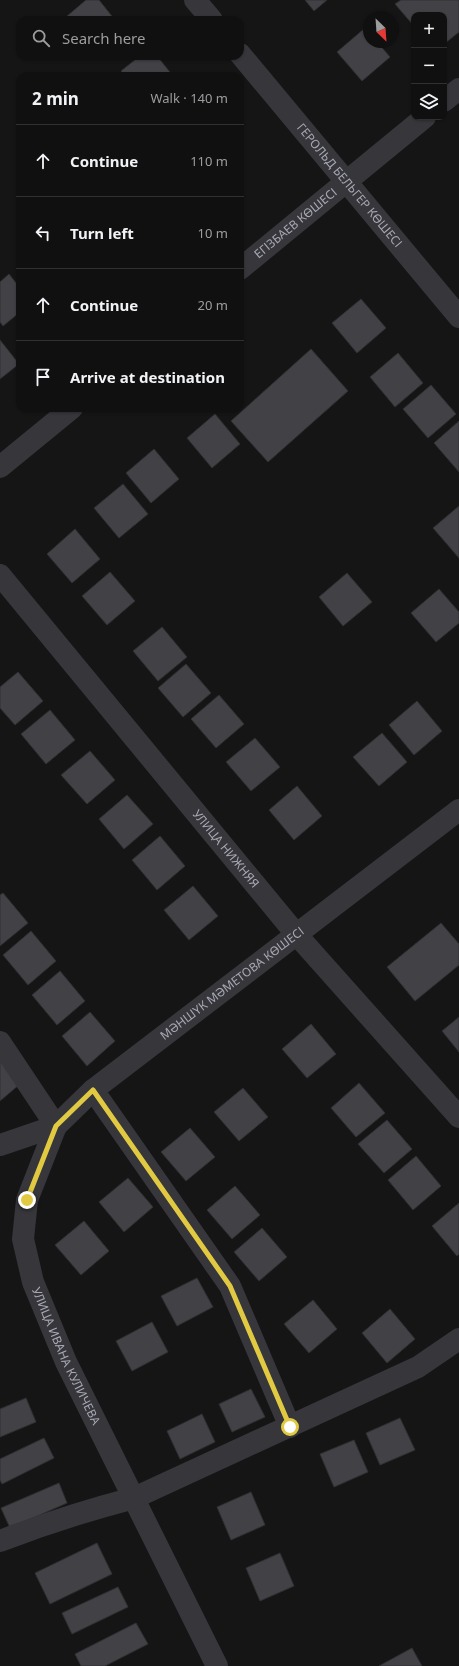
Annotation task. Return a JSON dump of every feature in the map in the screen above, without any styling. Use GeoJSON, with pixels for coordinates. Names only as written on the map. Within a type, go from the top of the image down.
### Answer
{"type":"FeatureCollection","features":[{"type":"Feature","properties":{"kind":"street"},"geometry":{"type":"LineString","coordinates":[[195,0],[209,16]]}},
{"type":"Feature","properties":{"kind":"street","name":"ГЕРОЛЬД БЕЛЬГЕР КӨШЕСІ"},"geometry":{"type":"LineString","coordinates":[[244,59],[459,317]]}},
{"type":"Feature","properties":{"kind":"street"},"geometry":{"type":"LineString","coordinates":[[447,99],[459,89]]}},
{"type":"Feature","properties":{"kind":"street","name":"ЕГІЗБАЕВ КӨШЕСІ"},"geometry":{"type":"LineString","coordinates":[[244,266],[421,120]]}},
{"type":"Feature","properties":{"kind":"street"},"geometry":{"type":"LineString","coordinates":[[0,467],[67,412]]}},
{"type":"Feature","properties":{"kind":"street","name":"УЛИЦА НИЖНЯЯ"},"geometry":{"type":"LineString","coordinates":[[0,574],[296,934],[459,1117]]}},
{"type":"Feature","properties":{"kind":"street","name":"МӘНШҮК МӘМЕТОВА КӨШЕСІ"},"geometry":{"type":"LineString","coordinates":[[0,1145],[56,1126],[93,1090],[459,810]]}},
{"type":"Feature","properties":{"kind":"street"},"geometry":{"type":"LineString","coordinates":[[0,1042],[56,1126]]}},
{"type":"Feature","properties":{"kind":"street"},"geometry":{"type":"LineString","coordinates":[[93,1090],[230,1286],[290,1427]]}},
{"type":"Feature","properties":{"kind":"street","name":"УЛИЦА ИВАНА КУЛИЧЕВА"},"geometry":{"type":"LineString","coordinates":[[56,1126],[27,1200],[22,1239],[32,1282],[66,1362],[217,1666]]}},
{"type":"Feature","properties":{"kind":"street"},"geometry":{"type":"LineString","coordinates":[[0,1541],[46,1523],[87,1510],[134,1498],[418,1367],[459,1339]]}},
{"type":"Feature","properties":{"kind":"building"},"geometry":{"type":"Polygon","coordinates":[[[86,0],[99,0],[112,16],[67,16],[86,0]]]}},
{"type":"Feature","properties":{"kind":"building"},"geometry":{"type":"Polygon","coordinates":[[[305,0],[327,0],[314,11],[305,0]]]}},
{"type":"Feature","properties":{"kind":"building"},"geometry":{"type":"Polygon","coordinates":[[[401,0],[459,0],[459,32],[447,42],[447,12],[411,12],[411,23],[395,4],[401,0]]]}},
{"type":"Feature","properties":{"kind":"building"},"geometry":{"type":"Polygon","coordinates":[[[363,30],[363,48],[382,48],[390,57],[362,81],[337,52],[363,30]]]}},
{"type":"Feature","properties":{"kind":"building"},"geometry":{"type":"Polygon","coordinates":[[[135,60],[160,60],[170,72],[122,72],[121,71],[135,60]]]}},
{"type":"Feature","properties":{"kind":"building"},"geometry":{"type":"Polygon","coordinates":[[[9,274],[16,283],[16,315],[3,326],[0,322],[0,282],[9,274]]]}},
{"type":"Feature","properties":{"kind":"building"},"geometry":{"type":"Polygon","coordinates":[[[361,299],[386,328],[357,353],[332,323],[361,299]]]}},
{"type":"Feature","properties":{"kind":"building"},"geometry":{"type":"Polygon","coordinates":[[[0,340],[16,360],[16,366],[0,379],[0,340]]]}},
{"type":"Feature","properties":{"kind":"building"},"geometry":{"type":"Polygon","coordinates":[[[311,349],[348,391],[268,462],[231,421],[241,412],[244,412],[244,409],[311,349]]]}},
{"type":"Feature","properties":{"kind":"building"},"geometry":{"type":"Polygon","coordinates":[[[398,353],[423,383],[395,407],[370,377],[398,353]]]}},
{"type":"Feature","properties":{"kind":"building"},"geometry":{"type":"Polygon","coordinates":[[[431,385],[456,414],[428,438],[403,409],[431,385]]]}},
{"type":"Feature","properties":{"kind":"building"},"geometry":{"type":"Polygon","coordinates":[[[215,414],[240,444],[212,468],[187,438],[215,414]]]}},
{"type":"Feature","properties":{"kind":"building"},"geometry":{"type":"Polygon","coordinates":[[[459,421],[459,472],[434,443],[459,421]]]}},
{"type":"Feature","properties":{"kind":"building"},"geometry":{"type":"Polygon","coordinates":[[[154,449],[179,479],[151,503],[126,473],[154,449]]]}},
{"type":"Feature","properties":{"kind":"building"},"geometry":{"type":"Polygon","coordinates":[[[123,484],[148,514],[119,538],[94,508],[123,484]]]}},
{"type":"Feature","properties":{"kind":"building"},"geometry":{"type":"Polygon","coordinates":[[[459,506],[459,558],[433,528],[459,506]]]}},
{"type":"Feature","properties":{"kind":"building"},"geometry":{"type":"Polygon","coordinates":[[[75,529],[100,559],[72,583],[47,554],[75,529]]]}},
{"type":"Feature","properties":{"kind":"building"},"geometry":{"type":"Polygon","coordinates":[[[110,572],[135,601],[107,625],[82,596],[110,572]]]}},
{"type":"Feature","properties":{"kind":"building"},"geometry":{"type":"Polygon","coordinates":[[[347,573],[372,602],[343,626],[319,597],[347,573]]]}},
{"type":"Feature","properties":{"kind":"building"},"geometry":{"type":"Polygon","coordinates":[[[439,589],[459,612],[459,623],[436,642],[411,613],[439,589]]]}},
{"type":"Feature","properties":{"kind":"building"},"geometry":{"type":"Polygon","coordinates":[[[162,627],[187,657],[158,681],[133,651],[162,627]]]}},
{"type":"Feature","properties":{"kind":"building"},"geometry":{"type":"Polygon","coordinates":[[[186,664],[211,693],[183,717],[158,688],[186,664]]]}},
{"type":"Feature","properties":{"kind":"building"},"geometry":{"type":"Polygon","coordinates":[[[18,672],[43,701],[15,725],[0,708],[0,687],[18,672]]]}},
{"type":"Feature","properties":{"kind":"building"},"geometry":{"type":"Polygon","coordinates":[[[219,695],[244,724],[216,748],[191,719],[219,695]]]}},
{"type":"Feature","properties":{"kind":"building"},"geometry":{"type":"Polygon","coordinates":[[[417,701],[442,731],[414,755],[389,725],[417,701]]]}},
{"type":"Feature","properties":{"kind":"building"},"geometry":{"type":"Polygon","coordinates":[[[50,710],[75,740],[46,764],[21,734],[50,710]]]}},
{"type":"Feature","properties":{"kind":"building"},"geometry":{"type":"Polygon","coordinates":[[[382,733],[407,762],[379,786],[353,757],[382,733]]]}},
{"type":"Feature","properties":{"kind":"building"},"geometry":{"type":"Polygon","coordinates":[[[255,738],[280,767],[251,791],[226,762],[255,738]]]}},
{"type":"Feature","properties":{"kind":"building"},"geometry":{"type":"Polygon","coordinates":[[[90,751],[115,780],[87,804],[61,775],[90,751]]]}},
{"type":"Feature","properties":{"kind":"building"},"geometry":{"type":"Polygon","coordinates":[[[297,786],[322,816],[294,840],[269,810],[297,786]]]}},
{"type":"Feature","properties":{"kind":"building"},"geometry":{"type":"Polygon","coordinates":[[[127,795],[153,824],[124,849],[99,819],[127,795]]]}},
{"type":"Feature","properties":{"kind":"building"},"geometry":{"type":"Polygon","coordinates":[[[160,836],[185,866],[157,890],[132,860],[160,836]]]}},
{"type":"Feature","properties":{"kind":"building"},"geometry":{"type":"Polygon","coordinates":[[[193,886],[218,916],[189,940],[164,910],[193,886]]]}},
{"type":"Feature","properties":{"kind":"building"},"geometry":{"type":"Polygon","coordinates":[[[3,893],[28,923],[0,946],[0,895],[3,893]]]}},
{"type":"Feature","properties":{"kind":"building"},"geometry":{"type":"Polygon","coordinates":[[[441,923],[459,944],[459,965],[415,1001],[387,967],[441,923]]]}},
{"type":"Feature","properties":{"kind":"building"},"geometry":{"type":"Polygon","coordinates":[[[31,931],[56,961],[28,985],[3,955],[31,931]]]}},
{"type":"Feature","properties":{"kind":"building"},"geometry":{"type":"Polygon","coordinates":[[[60,971],[85,1001],[57,1025],[32,995],[60,971]]]}},
{"type":"Feature","properties":{"kind":"building"},"geometry":{"type":"Polygon","coordinates":[[[90,1012],[115,1041],[87,1066],[62,1036],[90,1012]]]}},
{"type":"Feature","properties":{"kind":"building"},"geometry":{"type":"Polygon","coordinates":[[[459,1017],[459,1052],[442,1031],[459,1017]]]}},
{"type":"Feature","properties":{"kind":"building"},"geometry":{"type":"Polygon","coordinates":[[[311,1024],[336,1054],[307,1078],[282,1049],[311,1024]]]}},
{"type":"Feature","properties":{"kind":"building"},"geometry":{"type":"Polygon","coordinates":[[[0,1060],[20,1084],[0,1101],[0,1060]]]}},
{"type":"Feature","properties":{"kind":"building"},"geometry":{"type":"Polygon","coordinates":[[[359,1083],[385,1113],[356,1137],[331,1108],[359,1083]]]}},
{"type":"Feature","properties":{"kind":"building"},"geometry":{"type":"Polygon","coordinates":[[[243,1088],[268,1117],[239,1141],[214,1112],[243,1088]]]}},
{"type":"Feature","properties":{"kind":"building"},"geometry":{"type":"Polygon","coordinates":[[[387,1120],[412,1149],[384,1173],[358,1144],[387,1120]]]}},
{"type":"Feature","properties":{"kind":"building"},"geometry":{"type":"Polygon","coordinates":[[[190,1128],[215,1157],[186,1181],[161,1152],[190,1128]]]}},
{"type":"Feature","properties":{"kind":"building"},"geometry":{"type":"Polygon","coordinates":[[[416,1156],[441,1186],[413,1210],[388,1180],[416,1156]]]}},
{"type":"Feature","properties":{"kind":"building"},"geometry":{"type":"Polygon","coordinates":[[[128,1178],[153,1207],[124,1232],[99,1202],[128,1178]]]}},
{"type":"Feature","properties":{"kind":"building"},"geometry":{"type":"Polygon","coordinates":[[[235,1186],[260,1215],[232,1239],[207,1210],[235,1186]]]}},
{"type":"Feature","properties":{"kind":"building"},"geometry":{"type":"Polygon","coordinates":[[[459,1203],[459,1254],[457,1256],[432,1226],[459,1203]]]}},
{"type":"Feature","properties":{"kind":"building"},"geometry":{"type":"Polygon","coordinates":[[[84,1221],[109,1251],[81,1275],[55,1245],[84,1221]]]}},
{"type":"Feature","properties":{"kind":"building"},"geometry":{"type":"Polygon","coordinates":[[[262,1228],[287,1257],[259,1281],[234,1252],[262,1228]]]}},
{"type":"Feature","properties":{"kind":"building"},"geometry":{"type":"Polygon","coordinates":[[[197,1278],[213,1307],[177,1326],[161,1296],[197,1278]]]}},
{"type":"Feature","properties":{"kind":"building"},"geometry":{"type":"Polygon","coordinates":[[[313,1300],[337,1329],[309,1353],[284,1324],[313,1300]]]}},
{"type":"Feature","properties":{"kind":"building"},"geometry":{"type":"Polygon","coordinates":[[[390,1309],[415,1339],[387,1363],[362,1333],[390,1309]]]}},
{"type":"Feature","properties":{"kind":"building"},"geometry":{"type":"Polygon","coordinates":[[[152,1322],[168,1352],[132,1371],[116,1341],[152,1322]]]}},
{"type":"Feature","properties":{"kind":"building"},"geometry":{"type":"Polygon","coordinates":[[[251,1389],[265,1417],[232,1432],[219,1404],[251,1389]]]}},
{"type":"Feature","properties":{"kind":"building"},"geometry":{"type":"Polygon","coordinates":[[[26,1398],[36,1422],[0,1437],[0,1409],[26,1398]]]}},
{"type":"Feature","properties":{"kind":"building"},"geometry":{"type":"Polygon","coordinates":[[[202,1414],[215,1442],[180,1459],[167,1431],[202,1414]]]}},
{"type":"Feature","properties":{"kind":"building"},"geometry":{"type":"Polygon","coordinates":[[[400,1418],[415,1450],[380,1465],[366,1433],[400,1418]]]}},
{"type":"Feature","properties":{"kind":"building"},"geometry":{"type":"Polygon","coordinates":[[[44,1438],[54,1458],[2,1484],[0,1480],[0,1459],[44,1438]]]}},
{"type":"Feature","properties":{"kind":"building"},"geometry":{"type":"Polygon","coordinates":[[[354,1440],[368,1472],[334,1487],[320,1454],[354,1440]]]}},
{"type":"Feature","properties":{"kind":"building"},"geometry":{"type":"Polygon","coordinates":[[[59,1483],[67,1503],[10,1528],[1,1508],[59,1483]]]}},
{"type":"Feature","properties":{"kind":"building"},"geometry":{"type":"Polygon","coordinates":[[[251,1492],[265,1525],[231,1540],[217,1507],[251,1492]]]}},
{"type":"Feature","properties":{"kind":"building"},"geometry":{"type":"Polygon","coordinates":[[[97,1543],[112,1574],[50,1604],[35,1573],[97,1543]]]}},
{"type":"Feature","properties":{"kind":"building"},"geometry":{"type":"Polygon","coordinates":[[[280,1553],[294,1586],[260,1601],[246,1568],[280,1553]]]}},
{"type":"Feature","properties":{"kind":"building"},"geometry":{"type":"Polygon","coordinates":[[[118,1587],[128,1607],[72,1634],[62,1613],[118,1587]]]}},
{"type":"Feature","properties":{"kind":"building"},"geometry":{"type":"Polygon","coordinates":[[[136,1623],[148,1644],[105,1666],[81,1666],[75,1654],[136,1623]]]}},
{"type":"Feature","properties":{"kind":"building"},"geometry":{"type":"Polygon","coordinates":[[[412,1648],[422,1666],[379,1666],[412,1648]]]}},
{"type":"Feature","properties":{"kind":"route"},"geometry":{"type":"LineString","coordinates":[[27,1200],[56,1126],[93,1090],[230,1286],[290,1427]]}}]}
